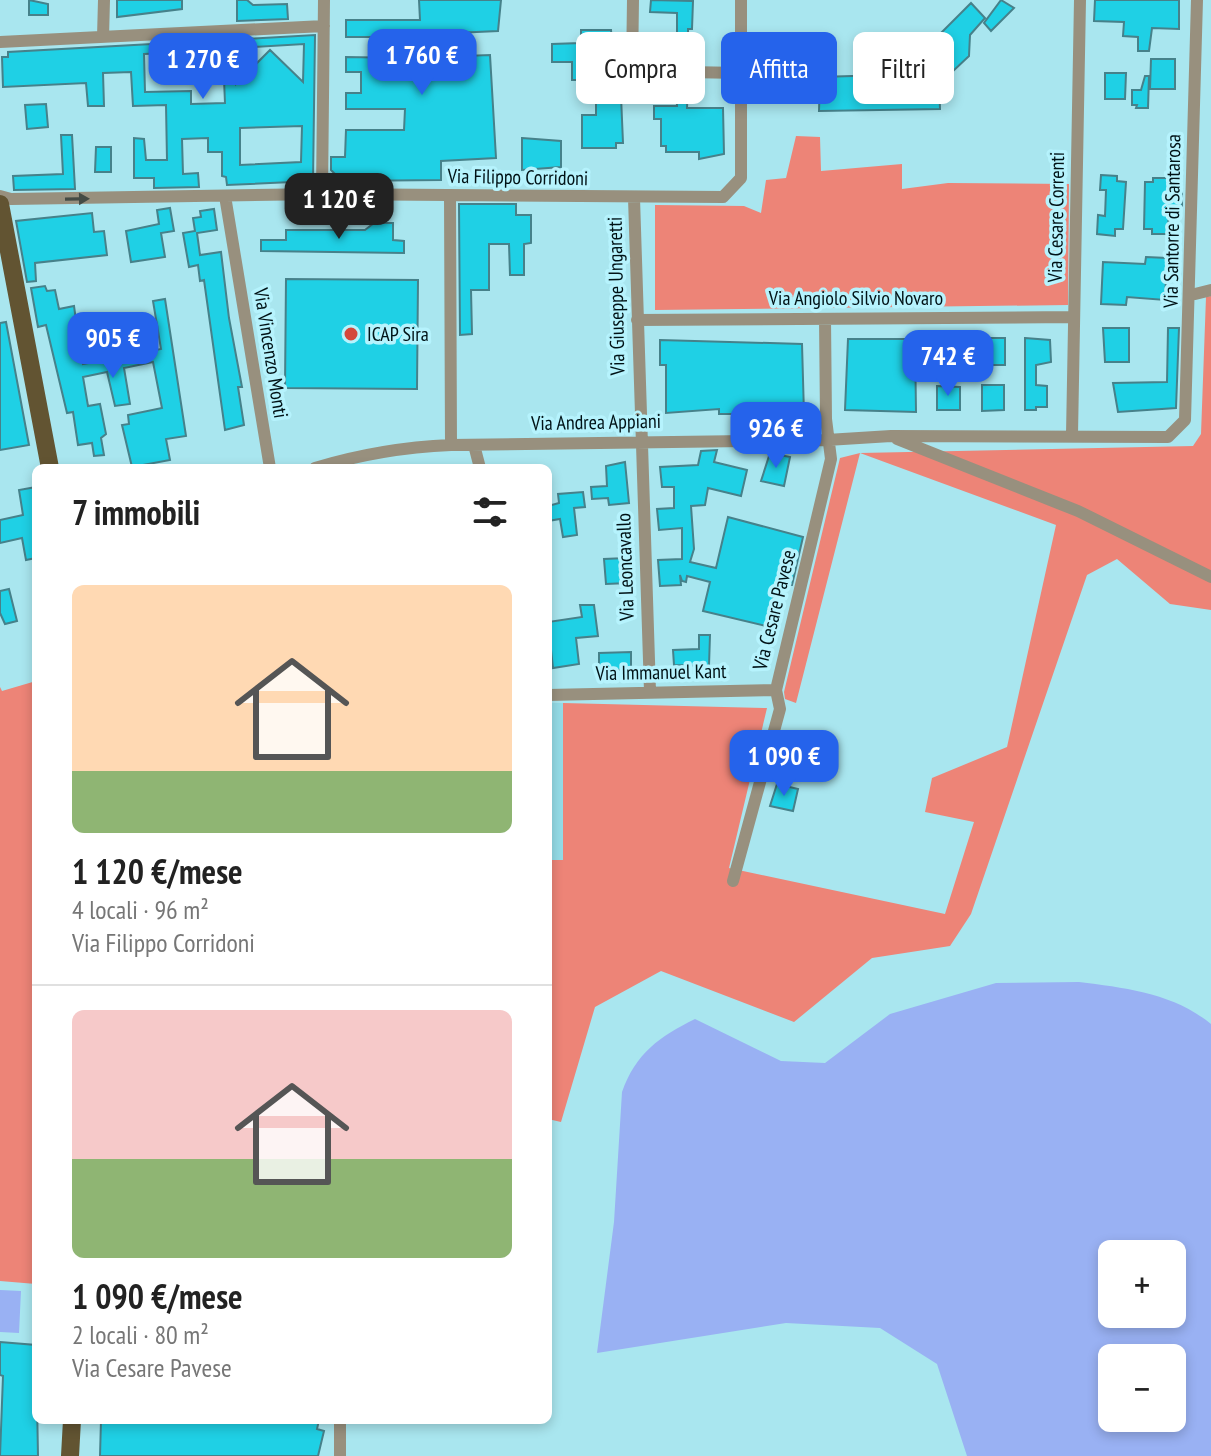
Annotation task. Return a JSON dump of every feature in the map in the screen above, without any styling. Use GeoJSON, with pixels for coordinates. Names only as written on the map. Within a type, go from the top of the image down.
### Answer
{"type":"FeatureCollection","features":[{"type":"Feature","properties":{"kind":"main road"},"geometry":{"type":"LineString","coordinates":[[0,204],[49,464]]}},
{"type":"Feature","properties":{"kind":"main road"},"geometry":{"type":"LineString","coordinates":[[70,1456],[72,1424]]}},
{"type":"Feature","properties":{"kind":"street"},"geometry":{"type":"LineString","coordinates":[[103,37],[104,0]]}},
{"type":"Feature","properties":{"kind":"street"},"geometry":{"type":"LineString","coordinates":[[322,194],[324,0]]}},
{"type":"Feature","properties":{"kind":"street"},"geometry":{"type":"LineString","coordinates":[[633,0],[632,71],[721,73]]}},
{"type":"Feature","properties":{"kind":"street"},"geometry":{"type":"LineString","coordinates":[[741,0],[741,32]]}},
{"type":"Feature","properties":{"kind":"street","name":"Via Cesare Correnti"},"geometry":{"type":"LineString","coordinates":[[1072,435],[1080,0]]}},
{"type":"Feature","properties":{"kind":"street","name":"Via Santorre di Santarosa"},"geometry":{"type":"LineString","coordinates":[[1168,437],[1185,420],[1191,295],[1197,0]]}},
{"type":"Feature","properties":{"kind":"street"},"geometry":{"type":"LineString","coordinates":[[0,42],[324,26]]}},
{"type":"Feature","properties":{"kind":"street","name":"Via Filippo Corridoni"},"geometry":{"type":"LineString","coordinates":[[0,196],[11,199],[322,194],[723,197],[741,178],[741,104]]}},
{"type":"Feature","properties":{"kind":"street"},"geometry":{"type":"LineString","coordinates":[[450,195],[451,445]]}},
{"type":"Feature","properties":{"kind":"street","name":"Via Vincenzo Monti"},"geometry":{"type":"LineString","coordinates":[[225,196],[269,464]]}},
{"type":"Feature","properties":{"kind":"street","name":"Via Giuseppe Ungaretti"},"geometry":{"type":"LineString","coordinates":[[634,198],[640,440]]}},
{"type":"Feature","properties":{"kind":"street"},"geometry":{"type":"LineString","coordinates":[[1191,295],[1211,290]]}},
{"type":"Feature","properties":{"kind":"street","name":"Via Angiolo Silvio Novaro"},"geometry":{"type":"LineString","coordinates":[[637,320],[1074,317]]}},
{"type":"Feature","properties":{"kind":"street","name":"Via Cesare Pavese"},"geometry":{"type":"LineString","coordinates":[[733,881],[780,709],[776,690],[831,459],[827,440],[825,319]]}},
{"type":"Feature","properties":{"kind":"street"},"geometry":{"type":"LineString","coordinates":[[891,436],[1078,511],[1211,577]]}},
{"type":"Feature","properties":{"kind":"street","name":"Via Andrea Appiani"},"geometry":{"type":"LineString","coordinates":[[358,462],[451,445],[640,440],[827,440],[891,436],[1168,437]]}},
{"type":"Feature","properties":{"kind":"street","name":"Via Leoncavallo"},"geometry":{"type":"LineString","coordinates":[[640,440],[650,691]]}},
{"type":"Feature","properties":{"kind":"street"},"geometry":{"type":"LineString","coordinates":[[474,445],[479,464]]}},
{"type":"Feature","properties":{"kind":"street","name":"Via Immanuel Kant"},"geometry":{"type":"LineString","coordinates":[[552,695],[776,690]]}},
{"type":"Feature","properties":{"kind":"street"},"geometry":{"type":"LineString","coordinates":[[340,1424],[340,1456]]}},
{"type":"Feature","properties":{"kind":"shaded area"},"geometry":{"type":"Polygon","coordinates":[[[796,136],[820,137],[821,171],[902,164],[902,189],[948,183],[1069,184],[1068,305],[655,310],[655,205],[744,206],[761,213],[766,180],[786,178],[796,136]]]}},
{"type":"Feature","properties":{"kind":"shaded area"},"geometry":{"type":"Polygon","coordinates":[[[1211,296],[1211,610],[1170,604],[1117,559],[1087,575],[971,914],[950,946],[872,958],[794,1022],[661,971],[595,1007],[561,1122],[552,1120],[552,860],[563,860],[563,703],[767,708],[729,868],[945,914],[974,822],[925,812],[932,778],[1007,747],[1056,525],[860,453],[1193,446],[1201,434],[1206,297],[1211,296]]]}},
{"type":"Feature","properties":{"kind":"shaded area"},"geometry":{"type":"Polygon","coordinates":[[[860,453],[796,703],[785,699],[784,692],[840,458],[860,453]]]}},
{"type":"Feature","properties":{"kind":"shaded area"},"geometry":{"type":"Polygon","coordinates":[[[32,682],[32,1284],[0,1281],[0,687],[2,691],[32,682]]]}},
{"type":"Feature","properties":{"kind":"shaded area"},"geometry":{"type":"Polygon","coordinates":[[[552,703],[563,703],[563,861],[552,860],[552,703]]]}},
{"type":"Feature","properties":{"kind":"shaded area"},"geometry":{"type":"Polygon","coordinates":[[[1079,982],[1165,999],[1211,1024],[1211,1456],[967,1456],[937,1364],[880,1328],[786,1323],[597,1353],[614,1222],[622,1092],[642,1057],[660,1040],[695,1019],[781,1061],[825,1063],[890,1014],[996,983],[1079,982]]]}},
{"type":"Feature","properties":{"kind":"shaded area"},"geometry":{"type":"Polygon","coordinates":[[[0,1290],[21,1291],[19,1333],[0,1332],[0,1290]]]}},
{"type":"Feature","properties":{"kind":"building"},"geometry":{"type":"Polygon","coordinates":[[[29,0],[48,4],[48,15],[29,15],[29,0]]]}},
{"type":"Feature","properties":{"kind":"building"},"geometry":{"type":"Polygon","coordinates":[[[117,0],[182,0],[182,9],[117,17],[117,0]]]}},
{"type":"Feature","properties":{"kind":"building"},"geometry":{"type":"Polygon","coordinates":[[[237,0],[247,0],[253,5],[287,4],[288,19],[237,21],[237,0]]]}},
{"type":"Feature","properties":{"kind":"building"},"geometry":{"type":"Polygon","coordinates":[[[419,0],[501,0],[498,31],[433,34],[436,57],[490,55],[496,158],[441,161],[441,180],[342,181],[331,170],[331,157],[345,157],[346,130],[404,130],[405,109],[346,109],[346,93],[361,93],[361,72],[346,72],[346,57],[406,58],[406,37],[346,37],[346,20],[420,20],[419,0]]]}},
{"type":"Feature","properties":{"kind":"building"},"geometry":{"type":"Polygon","coordinates":[[[651,0],[693,1],[692,29],[677,32],[677,13],[650,12],[651,0]]]}},
{"type":"Feature","properties":{"kind":"building"},"geometry":{"type":"Polygon","coordinates":[[[1001,0],[1014,8],[991,31],[984,23],[1001,0]]]}},
{"type":"Feature","properties":{"kind":"building"},"geometry":{"type":"Polygon","coordinates":[[[1095,0],[1179,0],[1179,29],[1152,28],[1149,51],[1138,51],[1138,37],[1123,36],[1124,22],[1094,21],[1095,0]]]}},
{"type":"Feature","properties":{"kind":"building"},"geometry":{"type":"Polygon","coordinates":[[[971,3],[985,18],[970,35],[969,56],[954,70],[954,32],[942,32],[971,3]]]}},
{"type":"Feature","properties":{"kind":"building"},"geometry":{"type":"Polygon","coordinates":[[[611,30],[611,32],[581,32],[611,30]]]}},
{"type":"Feature","properties":{"kind":"building"},"geometry":{"type":"Polygon","coordinates":[[[315,35],[313,181],[227,185],[226,177],[222,176],[222,152],[208,152],[208,138],[182,139],[183,174],[198,173],[199,187],[154,188],[154,178],[134,178],[134,138],[144,139],[146,160],[167,160],[166,105],[133,106],[131,72],[103,73],[104,106],[88,106],[86,83],[3,87],[2,57],[8,57],[8,52],[315,35]],[[304,44],[235,48],[236,84],[270,50],[303,82],[304,44]],[[169,53],[144,54],[145,92],[191,91],[191,104],[225,103],[223,56],[191,58],[191,64],[169,65],[169,53]],[[302,126],[240,128],[240,165],[301,162],[302,126]]]}},
{"type":"Feature","properties":{"kind":"building"},"geometry":{"type":"Polygon","coordinates":[[[576,43],[576,80],[572,80],[572,62],[552,62],[552,44],[576,43]]]}},
{"type":"Feature","properties":{"kind":"building"},"geometry":{"type":"Polygon","coordinates":[[[1151,59],[1175,59],[1175,89],[1150,89],[1151,59]]]}},
{"type":"Feature","properties":{"kind":"building"},"geometry":{"type":"Polygon","coordinates":[[[1105,73],[1126,73],[1125,99],[1105,99],[1105,73]]]}},
{"type":"Feature","properties":{"kind":"building"},"geometry":{"type":"Polygon","coordinates":[[[837,76],[853,76],[853,104],[940,104],[940,109],[819,111],[819,104],[837,104],[837,76]]]}},
{"type":"Feature","properties":{"kind":"building"},"geometry":{"type":"Polygon","coordinates":[[[1145,76],[1149,76],[1148,108],[1136,108],[1137,105],[1132,105],[1132,90],[1141,90],[1145,76]]]}},
{"type":"Feature","properties":{"kind":"building"},"geometry":{"type":"Polygon","coordinates":[[[46,104],[48,127],[27,129],[25,105],[46,104]]]}},
{"type":"Feature","properties":{"kind":"building"},"geometry":{"type":"Polygon","coordinates":[[[596,104],[621,104],[623,143],[616,143],[616,148],[582,148],[582,115],[596,115],[596,104]]]}},
{"type":"Feature","properties":{"kind":"building"},"geometry":{"type":"Polygon","coordinates":[[[687,104],[687,108],[723,108],[724,154],[699,159],[699,152],[666,152],[666,146],[661,146],[661,119],[654,119],[654,106],[687,104]]]}},
{"type":"Feature","properties":{"kind":"building"},"geometry":{"type":"Polygon","coordinates":[[[61,135],[72,135],[75,189],[14,190],[13,176],[63,174],[61,135]]]}},
{"type":"Feature","properties":{"kind":"building"},"geometry":{"type":"Polygon","coordinates":[[[522,138],[561,141],[561,167],[522,170],[522,138]]]}},
{"type":"Feature","properties":{"kind":"building"},"geometry":{"type":"Polygon","coordinates":[[[96,147],[111,147],[111,172],[95,172],[96,147]]]}},
{"type":"Feature","properties":{"kind":"building"},"geometry":{"type":"Polygon","coordinates":[[[1101,175],[1117,176],[1117,181],[1126,182],[1123,229],[1115,229],[1115,236],[1097,234],[1098,215],[1105,216],[1106,190],[1100,190],[1101,175]]]}},
{"type":"Feature","properties":{"kind":"building"},"geometry":{"type":"Polygon","coordinates":[[[1153,178],[1170,178],[1170,185],[1182,185],[1182,206],[1169,206],[1168,234],[1152,234],[1152,229],[1144,229],[1145,182],[1153,182],[1153,178]]]}},
{"type":"Feature","properties":{"kind":"building"},"geometry":{"type":"Polygon","coordinates":[[[459,204],[516,204],[516,215],[531,215],[531,243],[524,244],[524,275],[510,275],[509,244],[489,244],[489,290],[471,290],[472,334],[460,335],[459,204]]]}},
{"type":"Feature","properties":{"kind":"building"},"geometry":{"type":"Polygon","coordinates":[[[170,208],[174,231],[161,233],[165,257],[131,262],[126,231],[159,224],[157,210],[170,208]]]}},
{"type":"Feature","properties":{"kind":"building"},"geometry":{"type":"Polygon","coordinates":[[[214,209],[217,230],[197,233],[200,255],[221,252],[242,387],[238,387],[244,425],[225,430],[204,280],[200,281],[198,265],[189,267],[183,233],[195,231],[193,218],[201,217],[200,211],[214,209]]]}},
{"type":"Feature","properties":{"kind":"building"},"geometry":{"type":"Polygon","coordinates":[[[92,213],[94,232],[104,231],[107,255],[35,263],[36,281],[27,282],[16,221],[92,213]]]}},
{"type":"Feature","properties":{"kind":"building"},"geometry":{"type":"Polygon","coordinates":[[[374,223],[393,223],[393,240],[404,241],[404,253],[261,251],[261,240],[286,240],[286,230],[365,230],[374,223]]]}},
{"type":"Feature","properties":{"kind":"building"},"geometry":{"type":"Polygon","coordinates":[[[1146,257],[1167,258],[1165,300],[1127,297],[1126,305],[1101,304],[1103,262],[1145,264],[1146,257]]]}},
{"type":"Feature","properties":{"kind":"building","name":"ICAP Sira"},"geometry":{"type":"Polygon","coordinates":[[[286,279],[418,280],[417,389],[285,388],[286,279]]]}},
{"type":"Feature","properties":{"kind":"building"},"geometry":{"type":"Polygon","coordinates":[[[45,286],[47,291],[55,290],[59,309],[74,306],[76,320],[107,315],[110,335],[82,339],[83,364],[161,349],[153,301],[165,299],[186,436],[166,439],[170,460],[131,464],[122,425],[129,424],[128,415],[162,408],[153,362],[124,368],[130,404],[115,406],[107,372],[83,377],[88,406],[100,404],[106,434],[101,438],[104,455],[94,456],[92,443],[78,445],[73,412],[67,413],[46,325],[38,327],[31,288],[45,286]]]}},
{"type":"Feature","properties":{"kind":"building"},"geometry":{"type":"Polygon","coordinates":[[[6,322],[29,445],[0,450],[0,323],[6,322]]]}},
{"type":"Feature","properties":{"kind":"building"},"geometry":{"type":"Polygon","coordinates":[[[1103,328],[1129,328],[1129,362],[1105,362],[1103,328]]]}},
{"type":"Feature","properties":{"kind":"building"},"geometry":{"type":"Polygon","coordinates":[[[1168,328],[1179,328],[1176,408],[1118,412],[1113,383],[1167,382],[1168,328]]]}},
{"type":"Feature","properties":{"kind":"building"},"geometry":{"type":"Polygon","coordinates":[[[982,338],[1005,338],[1005,365],[983,365],[982,338]]]}},
{"type":"Feature","properties":{"kind":"building"},"geometry":{"type":"Polygon","coordinates":[[[1025,338],[1050,340],[1051,362],[1036,365],[1036,385],[1047,386],[1047,407],[1036,407],[1036,410],[1025,410],[1025,338]]]}},
{"type":"Feature","properties":{"kind":"building"},"geometry":{"type":"Polygon","coordinates":[[[848,339],[915,339],[916,412],[845,410],[848,339]]]}},
{"type":"Feature","properties":{"kind":"building"},"geometry":{"type":"Polygon","coordinates":[[[660,340],[802,344],[804,414],[769,414],[769,409],[744,409],[744,414],[719,414],[719,409],[666,413],[666,365],[660,365],[660,340]]]}},
{"type":"Feature","properties":{"kind":"building"},"geometry":{"type":"Polygon","coordinates":[[[944,342],[960,342],[961,365],[937,365],[937,355],[945,354],[944,342]]]}},
{"type":"Feature","properties":{"kind":"building"},"geometry":{"type":"Polygon","coordinates":[[[982,385],[1004,385],[1004,410],[982,411],[982,385]]]}},
{"type":"Feature","properties":{"kind":"building"},"geometry":{"type":"Polygon","coordinates":[[[937,386],[960,387],[960,410],[937,410],[937,386]]]}},
{"type":"Feature","properties":{"kind":"building"},"geometry":{"type":"Polygon","coordinates":[[[717,450],[714,462],[747,470],[741,496],[708,488],[705,505],[691,506],[694,549],[690,562],[716,568],[728,517],[803,537],[792,585],[777,584],[766,626],[703,611],[710,582],[687,576],[686,582],[680,575],[681,585],[660,586],[658,560],[682,559],[682,528],[659,530],[657,509],[674,508],[674,487],[662,487],[660,467],[698,465],[701,451],[717,450]]]}},
{"type":"Feature","properties":{"kind":"building"},"geometry":{"type":"Polygon","coordinates":[[[770,453],[790,457],[784,486],[761,481],[770,453]]]}},
{"type":"Feature","properties":{"kind":"building"},"geometry":{"type":"Polygon","coordinates":[[[625,462],[629,503],[609,505],[608,498],[592,499],[591,487],[607,486],[606,466],[625,462]]]}},
{"type":"Feature","properties":{"kind":"building"},"geometry":{"type":"Polygon","coordinates":[[[32,488],[32,559],[26,560],[22,538],[0,543],[0,520],[23,515],[19,490],[32,488]]]}},
{"type":"Feature","properties":{"kind":"building"},"geometry":{"type":"Polygon","coordinates":[[[583,492],[585,507],[574,508],[577,535],[563,537],[560,519],[552,520],[552,505],[559,503],[558,494],[583,492]]]}},
{"type":"Feature","properties":{"kind":"building"},"geometry":{"type":"Polygon","coordinates":[[[626,558],[628,583],[606,584],[604,559],[626,558]]]}},
{"type":"Feature","properties":{"kind":"building"},"geometry":{"type":"Polygon","coordinates":[[[9,589],[17,621],[5,624],[0,613],[0,591],[9,589]]]}},
{"type":"Feature","properties":{"kind":"building"},"geometry":{"type":"Polygon","coordinates":[[[580,605],[594,605],[598,636],[576,638],[579,664],[553,668],[552,621],[582,617],[580,605]]]}},
{"type":"Feature","properties":{"kind":"building"},"geometry":{"type":"Polygon","coordinates":[[[699,635],[710,635],[709,666],[674,665],[673,650],[699,649],[699,635]]]}},
{"type":"Feature","properties":{"kind":"building"},"geometry":{"type":"Polygon","coordinates":[[[631,652],[631,669],[599,671],[599,653],[631,652]]]}},
{"type":"Feature","properties":{"kind":"building"},"geometry":{"type":"Polygon","coordinates":[[[777,784],[798,789],[793,811],[770,806],[777,784]]]}},
{"type":"Feature","properties":{"kind":"building"},"geometry":{"type":"Polygon","coordinates":[[[0,1342],[32,1345],[32,1424],[37,1424],[38,1456],[0,1456],[3,1376],[0,1375],[0,1342]]]}},
{"type":"Feature","properties":{"kind":"building"},"geometry":{"type":"Polygon","coordinates":[[[101,1424],[318,1424],[317,1429],[324,1431],[318,1456],[100,1456],[101,1424]]]}},
{"type":"Feature","properties":{"kind":"place","name":"ICAP Sira"},"geometry":{"type":"Point","coordinates":[351,334]}}]}
